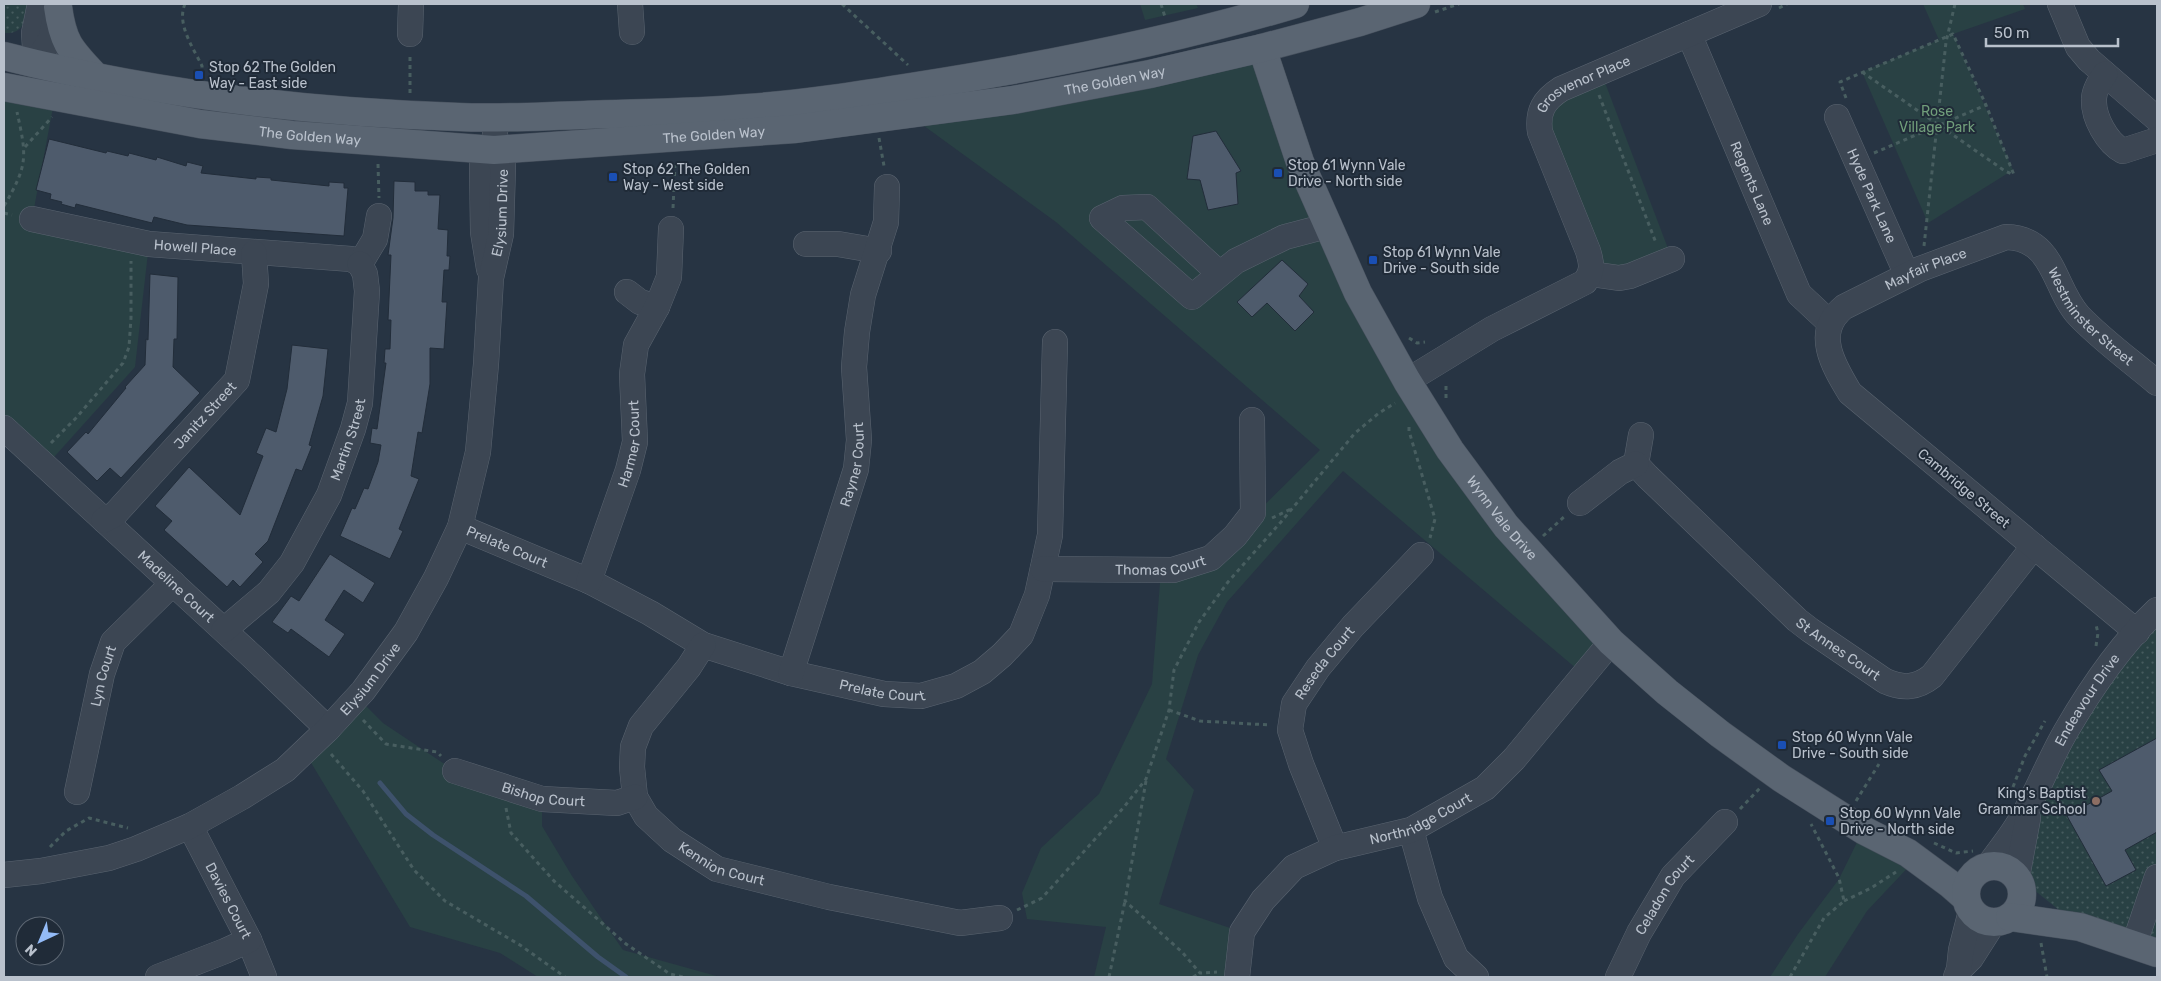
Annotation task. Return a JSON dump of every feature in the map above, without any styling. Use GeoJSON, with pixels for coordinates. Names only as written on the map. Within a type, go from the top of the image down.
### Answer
{"type":"FeatureCollection","features":[{"type":"Feature","properties":{"kind":"main road","name":"The Golden Way"},"geometry":{"type":"LineString","coordinates":[[8,88],[200,124],[292,135],[494,150],[615,140],[732,135],[876,120],[1082,88],[1262,48],[1360,22],[1416,4]]}},
{"type":"Feature","properties":{"kind":"main road"},"geometry":{"type":"LineString","coordinates":[[52,5],[66,43],[95,76]]}},
{"type":"Feature","properties":{"kind":"main road","name":"The Golden Way"},"geometry":{"type":"LineString","coordinates":[[4,56],[155,88],[257,102],[461,118],[681,112],[749,108],[810,101],[1042,65],[1218,26],[1289,6]]}},
{"type":"Feature","properties":{"kind":"main road"},"geometry":{"type":"LineString","coordinates":[[1218,26],[1241,35],[1262,48],[1269,26],[1289,6]]}},
{"type":"Feature","properties":{"kind":"main road","name":"Wynn Vale Drive"},"geometry":{"type":"LineString","coordinates":[[1262,48],[1300,162],[1358,292],[1410,386],[1450,450],[1495,513],[1538,562],[1611,642],[1690,710],[1773,773],[1863,830],[1961,865],[1983,860]]}},
{"type":"Feature","properties":{"kind":"main road"},"geometry":{"type":"LineString","coordinates":[[8,88],[36,64],[84,102]]}},
{"type":"Feature","properties":{"kind":"main road","name":"Wynn Vale Drive"},"geometry":{"type":"LineString","coordinates":[[1919,851],[1950,884],[1993,914]]}},
{"type":"Feature","properties":{"kind":"main road"},"geometry":{"type":"LineString","coordinates":[[2080,927],[2019,882],[2006,868],[1983,860],[1968,880],[1965,889],[1993,914],[2080,927],[2146,949]]}},
{"type":"Feature","properties":{"kind":"main road"},"geometry":{"type":"LineString","coordinates":[[1993,914],[2016,911],[2021,902],[2019,882]]}},
{"type":"Feature","properties":{"kind":"street"},"geometry":{"type":"LineString","coordinates":[[410,34],[411,4]]}},
{"type":"Feature","properties":{"kind":"street"},"geometry":{"type":"LineString","coordinates":[[630,4],[632,32]]}},
{"type":"Feature","properties":{"kind":"street"},"geometry":{"type":"LineString","coordinates":[[2060,4],[2078,47],[2089,60],[2157,119]]}},
{"type":"Feature","properties":{"kind":"street"},"geometry":{"type":"LineString","coordinates":[[36,64],[34,33],[52,5]]}},
{"type":"Feature","properties":{"kind":"street","name":"Grosvenor Place"},"geometry":{"type":"LineString","coordinates":[[1591,274],[1592,264],[1588,251],[1540,132],[1538,123],[1542,107],[1548,97],[1561,89],[1689,34],[1767,7]]}},
{"type":"Feature","properties":{"kind":"street","name":"Regents Lane"},"geometry":{"type":"LineString","coordinates":[[1689,34],[1800,294],[1830,323]]}},
{"type":"Feature","properties":{"kind":"street"},"geometry":{"type":"LineString","coordinates":[[2105,74],[2094,97],[2095,110],[2107,138],[2115,147],[2123,151],[2157,140]]}},
{"type":"Feature","properties":{"kind":"street","name":"Hyde Park Lane"},"geometry":{"type":"LineString","coordinates":[[1843,111],[1907,275]]}},
{"type":"Feature","properties":{"kind":"street","name":"Elysium Drive"},"geometry":{"type":"LineString","coordinates":[[4,875],[41,871],[109,858],[147,845],[190,826],[285,770],[323,734],[363,691],[406,632],[436,578],[460,527],[478,452],[486,364],[490,278],[482,232],[482,164],[494,150],[496,117]]}},
{"type":"Feature","properties":{"kind":"street","name":"Rayner Court"},"geometry":{"type":"LineString","coordinates":[[791,673],[856,469],[860,440],[854,367],[857,332],[863,295],[879,251],[886,222],[887,187]]}},
{"type":"Feature","properties":{"kind":"street"},"geometry":{"type":"LineString","coordinates":[[360,264],[375,239],[379,216]]}},
{"type":"Feature","properties":{"kind":"street","name":"Howell Place"},"geometry":{"type":"LineString","coordinates":[[32,219],[131,242],[351,259],[360,264]]}},
{"type":"Feature","properties":{"kind":"street"},"geometry":{"type":"LineString","coordinates":[[1220,274],[1236,261],[1285,237],[1327,226]]}},
{"type":"Feature","properties":{"kind":"street","name":"Harmer Court"},"geometry":{"type":"LineString","coordinates":[[589,581],[628,470],[635,442],[632,374],[636,345],[657,307],[670,276],[671,229]]}},
{"type":"Feature","properties":{"kind":"street","name":"Mayfair Place"},"geometry":{"type":"LineString","coordinates":[[1830,323],[1837,312],[1844,307],[1907,275],[2006,236],[2020,237],[2031,243]]}},
{"type":"Feature","properties":{"kind":"street","name":"Westminster Street"},"geometry":{"type":"LineString","coordinates":[[2031,243],[2053,266],[2068,302],[2076,312],[2096,332],[2157,383]]}},
{"type":"Feature","properties":{"kind":"street"},"geometry":{"type":"LineString","coordinates":[[806,244],[838,244],[879,251]]}},
{"type":"Feature","properties":{"kind":"street","name":"Janitz Street"},"geometry":{"type":"LineString","coordinates":[[104,520],[115,514],[237,380],[256,284],[254,252]]}},
{"type":"Feature","properties":{"kind":"street"},"geometry":{"type":"LineString","coordinates":[[1410,386],[1492,329],[1585,282],[1591,274],[1619,278],[1630,276],[1668,260]]}},
{"type":"Feature","properties":{"kind":"street","name":"Martin Street"},"geometry":{"type":"LineString","coordinates":[[224,630],[269,592],[292,563],[333,485],[354,429],[360,403],[367,291],[366,274],[360,264]]}},
{"type":"Feature","properties":{"kind":"street"},"geometry":{"type":"LineString","coordinates":[[627,292],[640,302],[657,307]]}},
{"type":"Feature","properties":{"kind":"street","name":"Cambridge Street"},"geometry":{"type":"LineString","coordinates":[[1830,323],[1826,335],[1827,342],[1840,376],[1850,393],[2136,632]]}},
{"type":"Feature","properties":{"kind":"street","name":"Prelate Court"},"geometry":{"type":"LineString","coordinates":[[460,527],[589,581],[650,613],[703,645],[791,673],[884,694],[921,696],[956,686],[982,672],[1002,656],[1021,635],[1030,616],[1050,535],[1055,342]]}},
{"type":"Feature","properties":{"kind":"street","name":"Thomas Court"},"geometry":{"type":"LineString","coordinates":[[1043,569],[1173,570],[1211,558],[1236,536],[1253,513],[1252,420]]}},
{"type":"Feature","properties":{"kind":"street","name":"Madeline Court"},"geometry":{"type":"LineString","coordinates":[[4,428],[25,452],[104,520],[224,630],[323,734]]}},
{"type":"Feature","properties":{"kind":"street"},"geometry":{"type":"LineString","coordinates":[[1580,503],[1620,472],[1636,464],[1641,435]]}},
{"type":"Feature","properties":{"kind":"street","name":"St Annes Court"},"geometry":{"type":"LineString","coordinates":[[1636,464],[1798,620],[1885,681],[1896,686],[1911,687],[1924,683],[1932,676],[2034,546]]}},
{"type":"Feature","properties":{"kind":"street","name":"Reseda Court"},"geometry":{"type":"LineString","coordinates":[[1335,848],[1301,764],[1290,730],[1294,704],[1318,668],[1354,626],[1421,555]]}},
{"type":"Feature","properties":{"kind":"street","name":"Lyn Court"},"geometry":{"type":"LineString","coordinates":[[77,792],[102,674],[113,642],[173,583]]}},
{"type":"Feature","properties":{"kind":"street","name":"Endeavour Drive"},"geometry":{"type":"LineString","coordinates":[[1983,860],[2004,845],[2022,796],[2048,765],[2074,717],[2112,661],[2157,610]]}},
{"type":"Feature","properties":{"kind":"street","name":"Northridge Court"},"geometry":{"type":"LineString","coordinates":[[1238,974],[1242,932],[1262,900],[1294,867],[1335,848],[1410,830],[1485,788],[1514,759],[1611,642]]}},
{"type":"Feature","properties":{"kind":"street","name":"Kennion Court"},"geometry":{"type":"LineString","coordinates":[[703,645],[689,667],[641,726],[633,747],[632,767],[635,797],[646,816],[672,840],[716,869],[829,897],[960,923],[1000,918]]}},
{"type":"Feature","properties":{"kind":"street","name":"Bishop Court"},"geometry":{"type":"LineString","coordinates":[[455,771],[542,799],[617,803],[635,797]]}},
{"type":"Feature","properties":{"kind":"street","name":"Endeavour Drive"},"geometry":{"type":"LineString","coordinates":[[2019,882],[2022,796]]}},
{"type":"Feature","properties":{"kind":"street","name":"Celadon Court"},"geometry":{"type":"LineString","coordinates":[[1618,977],[1639,933],[1673,876],[1725,822]]}},
{"type":"Feature","properties":{"kind":"street","name":"Davies Court"},"geometry":{"type":"LineString","coordinates":[[190,826],[248,940],[264,977]]}},
{"type":"Feature","properties":{"kind":"street"},"geometry":{"type":"LineString","coordinates":[[1410,830],[1430,898],[1456,958],[1476,977]]}},
{"type":"Feature","properties":{"kind":"street"},"geometry":{"type":"LineString","coordinates":[[2146,949],[2155,888]]}},
{"type":"Feature","properties":{"kind":"street"},"geometry":{"type":"LineString","coordinates":[[1958,973],[1971,958],[1993,914]]}},
{"type":"Feature","properties":{"kind":"street"},"geometry":{"type":"LineString","coordinates":[[158,977],[225,952],[248,940]]}},
{"type":"Feature","properties":{"kind":"path"},"geometry":{"type":"LineString","coordinates":[[185,4],[183,24],[202,66],[203,94]]}},
{"type":"Feature","properties":{"kind":"path"},"geometry":{"type":"LineString","coordinates":[[842,4],[909,66]]}},
{"type":"Feature","properties":{"kind":"path"},"geometry":{"type":"LineString","coordinates":[[1767,7],[1787,4]]}},
{"type":"Feature","properties":{"kind":"path"},"geometry":{"type":"LineString","coordinates":[[1928,223],[1947,36],[1955,4]]}},
{"type":"Feature","properties":{"kind":"path"},"geometry":{"type":"LineString","coordinates":[[410,34],[410,114]]}},
{"type":"Feature","properties":{"kind":"path"},"geometry":{"type":"LineString","coordinates":[[1843,111],[1840,82],[1862,72],[1953,34],[1986,106],[2014,175],[2005,171],[1862,72]]}},
{"type":"Feature","properties":{"kind":"path"},"geometry":{"type":"LineString","coordinates":[[1592,76],[1668,260]]}},
{"type":"Feature","properties":{"kind":"path"},"geometry":{"type":"LineString","coordinates":[[4,206],[17,183],[24,162],[25,148],[8,88]]}},
{"type":"Feature","properties":{"kind":"path"},"geometry":{"type":"LineString","coordinates":[[25,148],[53,119],[49,96]]}},
{"type":"Feature","properties":{"kind":"path"},"geometry":{"type":"LineString","coordinates":[[1883,148],[1986,106]]}},
{"type":"Feature","properties":{"kind":"path"},"geometry":{"type":"LineString","coordinates":[[876,120],[887,187]]}},
{"type":"Feature","properties":{"kind":"path"},"geometry":{"type":"LineString","coordinates":[[378,142],[379,216]]}},
{"type":"Feature","properties":{"kind":"path"},"geometry":{"type":"LineString","coordinates":[[671,229],[675,165]]}},
{"type":"Feature","properties":{"kind":"path"},"geometry":{"type":"LineString","coordinates":[[25,452],[76,418],[123,364],[129,347],[132,318],[131,242]]}},
{"type":"Feature","properties":{"kind":"path"},"geometry":{"type":"LineString","coordinates":[[1407,336],[1417,343],[1425,342]]}},
{"type":"Feature","properties":{"kind":"path"},"geometry":{"type":"LineString","coordinates":[[1446,379],[1447,402]]}},
{"type":"Feature","properties":{"kind":"path"},"geometry":{"type":"LineString","coordinates":[[1109,977],[1125,900],[1146,779],[1168,710],[1174,670],[1199,622],[1228,582],[1355,433],[1410,386]]}},
{"type":"Feature","properties":{"kind":"path"},"geometry":{"type":"LineString","coordinates":[[1410,423],[1409,431],[1435,519],[1431,536],[1421,555]]}},
{"type":"Feature","properties":{"kind":"path"},"geometry":{"type":"LineString","coordinates":[[1543,536],[1580,503]]}},
{"type":"Feature","properties":{"kind":"path"},"geometry":{"type":"LineString","coordinates":[[1537,529],[1550,543]]}},
{"type":"Feature","properties":{"kind":"path"},"geometry":{"type":"LineString","coordinates":[[2094,652],[2098,633],[2096,625],[2099,622]]}},
{"type":"Feature","properties":{"kind":"path"},"geometry":{"type":"LineString","coordinates":[[349,706],[386,744],[437,752],[455,771]]}},
{"type":"Feature","properties":{"kind":"path"},"geometry":{"type":"LineString","coordinates":[[1168,710],[1200,721],[1291,725]]}},
{"type":"Feature","properties":{"kind":"path"},"geometry":{"type":"LineString","coordinates":[[2022,796],[2025,756],[2047,719]]}},
{"type":"Feature","properties":{"kind":"path"},"geometry":{"type":"LineString","coordinates":[[323,734],[414,870],[445,901],[520,945],[565,977]]}},
{"type":"Feature","properties":{"kind":"path"},"geometry":{"type":"LineString","coordinates":[[1848,796],[1857,801],[1879,764]]}},
{"type":"Feature","properties":{"kind":"path"},"geometry":{"type":"LineString","coordinates":[[1725,822],[1745,805],[1773,773]]}},
{"type":"Feature","properties":{"kind":"path"},"geometry":{"type":"LineString","coordinates":[[1000,918],[1042,898],[1124,807],[1146,779]]}},
{"type":"Feature","properties":{"kind":"path"},"geometry":{"type":"LineString","coordinates":[[507,788],[505,812],[511,833],[554,882],[626,944],[670,974],[682,977]]}},
{"type":"Feature","properties":{"kind":"path"},"geometry":{"type":"LineString","coordinates":[[1816,801],[1810,822],[1839,878],[1844,901]]}},
{"type":"Feature","properties":{"kind":"path"},"geometry":{"type":"LineString","coordinates":[[50,847],[66,831],[89,818],[128,828]]}},
{"type":"Feature","properties":{"kind":"path"},"geometry":{"type":"LineString","coordinates":[[1790,977],[1824,918],[1844,901],[1871,888],[1919,851],[1972,852],[1983,860]]}},
{"type":"Feature","properties":{"kind":"path"},"geometry":{"type":"LineString","coordinates":[[1125,900],[1182,952],[1200,973]]}},
{"type":"Feature","properties":{"kind":"path"},"geometry":{"type":"LineString","coordinates":[[1993,914],[2022,933],[2037,936],[2041,943],[2047,977]]}},
{"type":"Feature","properties":{"kind":"path"},"geometry":{"type":"LineString","coordinates":[[1193,977],[1200,973],[1238,974]]}},
{"type":"Feature","properties":{"kind":"green space"},"geometry":{"type":"Polygon","coordinates":[[[4,4],[28,4],[20,29],[11,33],[4,33],[4,4]]]}},
{"type":"Feature","properties":{"kind":"green space"},"geometry":{"type":"Polygon","coordinates":[[[1140,4],[1196,4],[1198,8],[1145,20],[1140,4]]]}},
{"type":"Feature","properties":{"kind":"green space","name":"Rose Village Park"},"geometry":{"type":"Polygon","coordinates":[[[1923,4],[2023,4],[2025,9],[1953,34],[2013,170],[1928,223],[1862,72],[1939,40],[1923,4]]]}},
{"type":"Feature","properties":{"kind":"green space"},"geometry":{"type":"Polygon","coordinates":[[[1262,48],[1414,391],[1611,642],[1584,675],[1343,471],[1227,602],[1198,655],[1166,759],[1194,790],[1159,904],[1242,932],[1237,977],[1094,977],[1106,927],[1027,919],[1022,893],[1041,848],[1099,794],[1152,684],[1161,570],[1211,558],[1320,450],[1056,222],[909,115],[1262,48]]]}},
{"type":"Feature","properties":{"kind":"green space"},"geometry":{"type":"Polygon","coordinates":[[[1601,72],[1672,259],[1591,274],[1541,107],[1601,72]]]}},
{"type":"Feature","properties":{"kind":"green space"},"geometry":{"type":"Polygon","coordinates":[[[4,87],[55,97],[32,219],[149,244],[135,367],[46,466],[4,442],[4,87]]]}},
{"type":"Feature","properties":{"kind":"green space","name":"King's Baptist Grammar School"},"geometry":{"type":"Polygon","coordinates":[[[2157,613],[2157,947],[2080,927],[2013,873],[2055,752],[2157,613]]]}},
{"type":"Feature","properties":{"kind":"green space"},"geometry":{"type":"Polygon","coordinates":[[[357,697],[383,723],[455,771],[542,799],[542,826],[572,876],[623,950],[720,977],[538,977],[500,953],[410,927],[304,751],[357,697]]]}},
{"type":"Feature","properties":{"kind":"green space"},"geometry":{"type":"Polygon","coordinates":[[[1863,830],[1916,859],[1867,911],[1825,977],[1770,977],[1798,934],[1839,879],[1863,830]]]}},
{"type":"Feature","properties":{"kind":"building"},"geometry":{"type":"Polygon","coordinates":[[[1216,131],[1241,171],[1236,173],[1238,204],[1208,210],[1200,180],[1187,179],[1193,136],[1216,131]]]}},
{"type":"Feature","properties":{"kind":"building"},"geometry":{"type":"Polygon","coordinates":[[[49,139],[106,153],[107,151],[128,156],[129,153],[156,160],[157,157],[186,166],[187,162],[203,166],[201,173],[256,179],[256,177],[271,178],[271,180],[329,186],[329,182],[344,183],[344,188],[348,188],[344,236],[187,225],[154,217],[152,223],[76,204],[75,208],[61,204],[62,202],[50,199],[51,194],[36,190],[49,139]]]}},
{"type":"Feature","properties":{"kind":"building"},"geometry":{"type":"Polygon","coordinates":[[[394,181],[415,182],[415,191],[428,191],[428,195],[440,195],[438,229],[448,230],[447,256],[450,256],[449,270],[444,270],[442,302],[447,302],[444,349],[430,348],[430,384],[422,433],[418,432],[411,476],[419,479],[399,529],[403,531],[390,559],[340,536],[352,508],[355,509],[364,488],[368,489],[378,462],[381,445],[370,443],[372,428],[377,429],[386,363],[384,363],[385,349],[390,349],[391,320],[388,320],[391,255],[388,255],[393,218],[394,181]]]}},
{"type":"Feature","properties":{"kind":"building"},"geometry":{"type":"Polygon","coordinates":[[[1282,260],[1308,284],[1299,296],[1314,312],[1295,331],[1267,303],[1252,317],[1237,302],[1282,260]]]}},
{"type":"Feature","properties":{"kind":"building"},"geometry":{"type":"Polygon","coordinates":[[[150,274],[178,277],[177,339],[174,339],[173,367],[200,393],[121,478],[110,468],[97,481],[67,452],[86,432],[88,434],[145,365],[146,339],[148,340],[150,274]]]}},
{"type":"Feature","properties":{"kind":"building"},"geometry":{"type":"Polygon","coordinates":[[[292,345],[328,349],[323,396],[309,445],[312,446],[302,471],[296,469],[268,541],[255,554],[263,562],[240,587],[233,580],[227,587],[164,530],[172,521],[155,506],[189,467],[240,515],[263,456],[256,453],[266,428],[276,432],[287,389],[292,345]]]}},
{"type":"Feature","properties":{"kind":"building"},"geometry":{"type":"Polygon","coordinates":[[[330,554],[375,583],[363,603],[344,590],[325,620],[345,634],[329,657],[291,629],[288,633],[272,622],[291,596],[299,601],[330,554]]]}},
{"type":"Feature","properties":{"kind":"building"},"geometry":{"type":"Polygon","coordinates":[[[2157,738],[2157,832],[2125,850],[2136,870],[2106,886],[2067,816],[2112,791],[2099,770],[2157,738]]]}},
{"type":"Feature","properties":{"kind":"waterway"},"geometry":{"type":"LineString","coordinates":[[380,783],[406,814],[433,835],[526,896],[598,957],[626,977]]}},
{"type":"Feature","properties":{"kind":"place","name":"Stop 62 The Golden Way - East side"},"geometry":{"type":"Point","coordinates":[199,75]}},
{"type":"Feature","properties":{"kind":"place","name":"Stop 61 Wynn Vale Drive - North side"},"geometry":{"type":"Point","coordinates":[1278,173]}},
{"type":"Feature","properties":{"kind":"place","name":"Stop 62 The Golden Way - West side"},"geometry":{"type":"Point","coordinates":[613,177]}},
{"type":"Feature","properties":{"kind":"place","name":"Stop 61 Wynn Vale Drive - South side"},"geometry":{"type":"Point","coordinates":[1373,260]}},
{"type":"Feature","properties":{"kind":"place","name":"Stop 60 Wynn Vale Drive - South side"},"geometry":{"type":"Point","coordinates":[1782,745]}},
{"type":"Feature","properties":{"kind":"place","name":"King's Baptist Grammar School"},"geometry":{"type":"Point","coordinates":[2096,801]}},
{"type":"Feature","properties":{"kind":"place","name":"Stop 60 Wynn Vale Drive - North side"},"geometry":{"type":"Point","coordinates":[1830,821]}}]}
